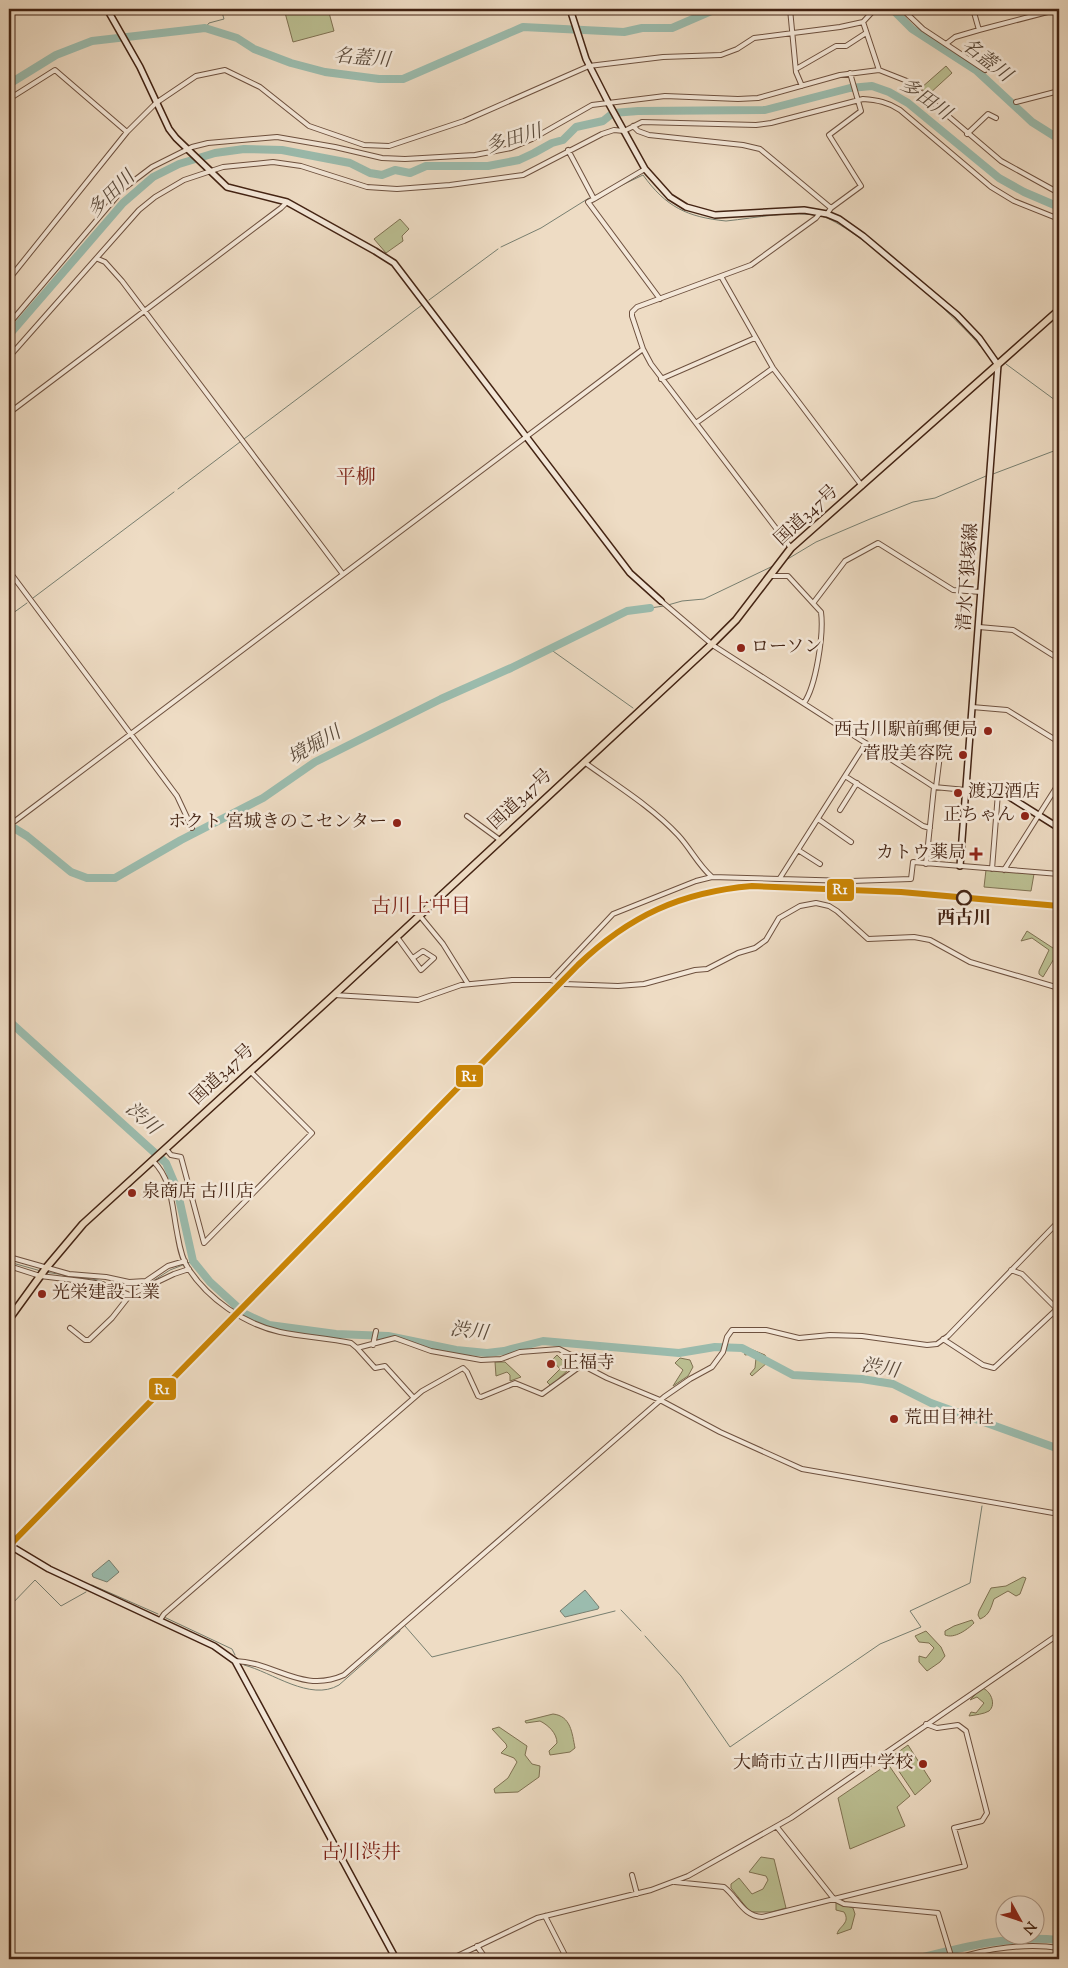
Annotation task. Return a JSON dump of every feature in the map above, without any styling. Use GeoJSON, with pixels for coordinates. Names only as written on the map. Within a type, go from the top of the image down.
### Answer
{"type":"FeatureCollection","features":[{"type":"Feature","properties":{"kind":"highway","name":"国道347号"},"geometry":{"type":"LineString","coordinates":[[9,1319],[44,1271],[83,1224],[334,996],[713,643],[736,620],[791,548],[1059,310]]}},
{"type":"Feature","properties":{"kind":"street"},"geometry":{"type":"LineString","coordinates":[[107,9],[126,41],[169,129],[220,182],[235,190],[287,202],[376,250],[394,264],[526,434],[630,573],[661,601],[713,643],[804,704],[935,787],[998,793],[1010,796],[1059,828]]}},
{"type":"Feature","properties":{"kind":"street"},"geometry":{"type":"LineString","coordinates":[[570,9],[589,66],[645,169],[670,197],[686,207],[704,214],[728,215],[804,210],[827,214],[851,226],[957,315],[979,338],[998,365]]}},
{"type":"Feature","properties":{"kind":"street"},"geometry":{"type":"LineString","coordinates":[[790,9],[796,69],[802,86]]}},
{"type":"Feature","properties":{"kind":"street"},"geometry":{"type":"LineString","coordinates":[[9,279],[127,132],[156,103],[190,78],[224,70],[260,88],[309,126],[364,146],[389,146],[464,121],[589,66],[663,57],[721,55],[737,49],[754,38],[840,27],[863,22],[874,9]]}},
{"type":"Feature","properties":{"kind":"street"},"geometry":{"type":"LineString","coordinates":[[902,9],[919,26],[984,70]]}},
{"type":"Feature","properties":{"kind":"street"},"geometry":{"type":"LineString","coordinates":[[973,9],[979,30]]}},
{"type":"Feature","properties":{"kind":"street"},"geometry":{"type":"LineString","coordinates":[[946,44],[956,37],[1059,9]]}},
{"type":"Feature","properties":{"kind":"street"},"geometry":{"type":"LineString","coordinates":[[863,22],[879,70]]}},
{"type":"Feature","properties":{"kind":"street"},"geometry":{"type":"LineString","coordinates":[[796,69],[836,46],[846,46],[866,33]]}},
{"type":"Feature","properties":{"kind":"street"},"geometry":{"type":"LineString","coordinates":[[9,98],[55,70],[127,132]]}},
{"type":"Feature","properties":{"kind":"street"},"geometry":{"type":"LineString","coordinates":[[9,324],[122,189],[152,167],[208,142],[277,137],[335,147],[382,158],[405,159],[475,155],[511,148],[532,139],[592,105],[610,105],[665,96],[748,99],[879,70],[907,81],[967,134],[1001,160],[1059,193]]}},
{"type":"Feature","properties":{"kind":"street"},"geometry":{"type":"LineString","coordinates":[[827,214],[831,208],[861,186],[829,135],[860,113],[850,75]]}},
{"type":"Feature","properties":{"kind":"street"},"geometry":{"type":"LineString","coordinates":[[1016,102],[1059,91]]}},
{"type":"Feature","properties":{"kind":"street"},"geometry":{"type":"LineString","coordinates":[[9,357],[98,258],[120,230],[155,197],[184,180],[223,167],[273,162],[301,166],[367,187],[405,188],[514,178],[602,134],[642,122],[756,125],[781,121],[858,100],[875,100],[893,106],[991,186],[1014,201],[1059,219]]}},
{"type":"Feature","properties":{"kind":"street"},"geometry":{"type":"LineString","coordinates":[[967,134],[988,114],[996,118]]}},
{"type":"Feature","properties":{"kind":"street"},"geometry":{"type":"LineString","coordinates":[[633,126],[638,131],[648,135],[744,145],[760,149],[831,208]]}},
{"type":"Feature","properties":{"kind":"street"},"geometry":{"type":"LineString","coordinates":[[568,150],[594,199]]}},
{"type":"Feature","properties":{"kind":"street"},"geometry":{"type":"LineString","coordinates":[[645,169],[588,202],[660,299]]}},
{"type":"Feature","properties":{"kind":"street"},"geometry":{"type":"LineString","coordinates":[[9,413],[287,202]]}},
{"type":"Feature","properties":{"kind":"street"},"geometry":{"type":"LineString","coordinates":[[791,548],[661,379],[642,348],[632,312],[637,307],[722,278],[752,265],[819,214]]}},
{"type":"Feature","properties":{"kind":"street"},"geometry":{"type":"LineString","coordinates":[[98,258],[111,268],[145,311],[342,573]]}},
{"type":"Feature","properties":{"kind":"street"},"geometry":{"type":"LineString","coordinates":[[722,278],[773,368],[862,486]]}},
{"type":"Feature","properties":{"kind":"street"},"geometry":{"type":"LineString","coordinates":[[661,379],[755,338]]}},
{"type":"Feature","properties":{"kind":"street"},"geometry":{"type":"LineString","coordinates":[[15,821],[642,348]]}},
{"type":"Feature","properties":{"kind":"street","name":"清水下狼塚線"},"geometry":{"type":"LineString","coordinates":[[960,866],[998,365]]}},
{"type":"Feature","properties":{"kind":"street"},"geometry":{"type":"LineString","coordinates":[[696,423],[773,368]]}},
{"type":"Feature","properties":{"kind":"street"},"geometry":{"type":"LineString","coordinates":[[814,602],[845,562],[878,543],[953,590],[981,592]]}},
{"type":"Feature","properties":{"kind":"street"},"geometry":{"type":"LineString","coordinates":[[9,571],[177,796],[192,828]]}},
{"type":"Feature","properties":{"kind":"street"},"geometry":{"type":"LineString","coordinates":[[770,576],[788,576],[814,602],[821,612],[813,686],[804,704]]}},
{"type":"Feature","properties":{"kind":"street"},"geometry":{"type":"LineString","coordinates":[[979,627],[1017,631],[1059,659]]}},
{"type":"Feature","properties":{"kind":"street"},"geometry":{"type":"LineString","coordinates":[[972,707],[1007,710],[1059,742]]}},
{"type":"Feature","properties":{"kind":"street"},"geometry":{"type":"LineString","coordinates":[[780,878],[866,743]]}},
{"type":"Feature","properties":{"kind":"street"},"geometry":{"type":"LineString","coordinates":[[926,864],[941,747]]}},
{"type":"Feature","properties":{"kind":"street"},"geometry":{"type":"LineString","coordinates":[[584,762],[672,829],[712,877]]}},
{"type":"Feature","properties":{"kind":"street"},"geometry":{"type":"LineString","coordinates":[[845,776],[923,826],[930,828]]}},
{"type":"Feature","properties":{"kind":"street"},"geometry":{"type":"LineString","coordinates":[[840,810],[857,783]]}},
{"type":"Feature","properties":{"kind":"street"},"geometry":{"type":"LineString","coordinates":[[1004,870],[1059,783]]}},
{"type":"Feature","properties":{"kind":"street"},"geometry":{"type":"LineString","coordinates":[[992,869],[998,793]]}},
{"type":"Feature","properties":{"kind":"street"},"geometry":{"type":"LineString","coordinates":[[466,816],[500,840]]}},
{"type":"Feature","properties":{"kind":"street"},"geometry":{"type":"LineString","coordinates":[[818,820],[851,842]]}},
{"type":"Feature","properties":{"kind":"street"},"geometry":{"type":"LineString","coordinates":[[798,850],[820,864]]}},
{"type":"Feature","properties":{"kind":"street"},"geometry":{"type":"LineString","coordinates":[[551,980],[613,914],[670,890],[712,877],[851,881],[911,879],[913,862],[1059,874]]}},
{"type":"Feature","properties":{"kind":"street"},"geometry":{"type":"LineString","coordinates":[[334,996],[418,1000],[468,984],[551,980],[564,984],[639,985],[694,970],[707,969],[761,944],[766,940],[775,923],[786,913],[800,906],[816,903],[822,903],[837,911],[868,939],[914,937],[930,940],[970,962],[1059,988]]}},
{"type":"Feature","properties":{"kind":"street"},"geometry":{"type":"LineString","coordinates":[[420,916],[443,944],[468,984]]}},
{"type":"Feature","properties":{"kind":"street"},"geometry":{"type":"LineString","coordinates":[[397,937],[421,970],[434,958],[423,951],[413,958]]}},
{"type":"Feature","properties":{"kind":"street"},"geometry":{"type":"LineString","coordinates":[[164,1150],[172,1155],[181,1157],[204,1243],[312,1133],[250,1071]]}},
{"type":"Feature","properties":{"kind":"street"},"geometry":{"type":"LineString","coordinates":[[154,1160],[165,1176],[185,1262],[209,1292],[236,1314],[256,1324],[280,1332],[352,1343],[376,1368],[385,1366],[413,1397]]}},
{"type":"Feature","properties":{"kind":"street"},"geometry":{"type":"LineString","coordinates":[[235,1661],[316,1682],[329,1682],[344,1675],[660,1400],[690,1379],[712,1367],[723,1352],[727,1337],[732,1330],[766,1330],[799,1338],[830,1335],[862,1336],[927,1345],[937,1344],[1059,1221]]}},
{"type":"Feature","properties":{"kind":"street"},"geometry":{"type":"LineString","coordinates":[[1053,1228],[1059,1231]]}},
{"type":"Feature","properties":{"kind":"street"},"geometry":{"type":"LineString","coordinates":[[9,1257],[44,1271],[102,1284],[130,1295]]}},
{"type":"Feature","properties":{"kind":"street"},"geometry":{"type":"LineString","coordinates":[[9,1266],[106,1277],[129,1282],[148,1281],[168,1266],[185,1262]]}},
{"type":"Feature","properties":{"kind":"street"},"geometry":{"type":"LineString","coordinates":[[70,1328],[85,1340],[89,1340],[112,1318],[130,1295],[189,1269]]}},
{"type":"Feature","properties":{"kind":"street"},"geometry":{"type":"LineString","coordinates":[[943,1339],[983,1365],[994,1368],[1058,1310],[1022,1274],[1011,1270]]}},
{"type":"Feature","properties":{"kind":"street"},"geometry":{"type":"LineString","coordinates":[[80,1296],[84,1287],[82,1281]]}},
{"type":"Feature","properties":{"kind":"street"},"geometry":{"type":"LineString","coordinates":[[374,1345],[376,1331]]}},
{"type":"Feature","properties":{"kind":"street"},"geometry":{"type":"LineString","coordinates":[[357,1348],[395,1338],[431,1352],[481,1360],[501,1359],[520,1352],[558,1349],[577,1358],[582,1365],[660,1400],[720,1432],[802,1468],[1059,1514]]}},
{"type":"Feature","properties":{"kind":"street"},"geometry":{"type":"LineString","coordinates":[[160,1620],[164,1614],[413,1397],[463,1368],[467,1372],[478,1396],[515,1384],[542,1394],[582,1365]]}},
{"type":"Feature","properties":{"kind":"street"},"geometry":{"type":"LineString","coordinates":[[9,1545],[49,1569],[222,1650],[235,1661],[396,1959]]}},
{"type":"Feature","properties":{"kind":"street"},"geometry":{"type":"LineString","coordinates":[[450,1959],[545,1916],[637,1894],[675,1882],[777,1827],[1059,1634]]}},
{"type":"Feature","properties":{"kind":"street"},"geometry":{"type":"LineString","coordinates":[[675,1882],[724,1887],[745,1911],[756,1916],[834,1899],[965,1866],[954,1828],[982,1821],[987,1813],[967,1737],[964,1728],[958,1724],[937,1728],[926,1724]]}},
{"type":"Feature","properties":{"kind":"street"},"geometry":{"type":"LineString","coordinates":[[777,1827],[834,1899],[852,1906],[935,1911],[940,1916],[953,1959],[966,1955],[1036,1946],[1059,1948]]}},
{"type":"Feature","properties":{"kind":"street"},"geometry":{"type":"LineString","coordinates":[[632,1875],[637,1894]]}},
{"type":"Feature","properties":{"kind":"street"},"geometry":{"type":"LineString","coordinates":[[545,1916],[567,1959]]}},
{"type":"Feature","properties":{"kind":"street"},"geometry":{"type":"LineString","coordinates":[[477,1946],[486,1959]]}},
{"type":"Feature","properties":{"kind":"green space"},"geometry":{"type":"Polygon","coordinates":[[[284,9],[328,9],[334,31],[293,42],[284,9]]]}},
{"type":"Feature","properties":{"kind":"green space"},"geometry":{"type":"Polygon","coordinates":[[[946,66],[952,73],[928,95],[921,88],[946,66]]]}},
{"type":"Feature","properties":{"kind":"green space"},"geometry":{"type":"Polygon","coordinates":[[[400,219],[409,229],[402,236],[403,241],[386,253],[374,239],[400,219]]]}},
{"type":"Feature","properties":{"kind":"green space"},"geometry":{"type":"Polygon","coordinates":[[[986,870],[1034,874],[1031,891],[984,887],[986,870]]]}},
{"type":"Feature","properties":{"kind":"green space"},"geometry":{"type":"Polygon","coordinates":[[[1027,931],[1056,950],[1055,957],[1043,977],[1039,974],[1039,971],[1049,950],[1032,938],[1021,941],[1027,931]]]}},
{"type":"Feature","properties":{"kind":"green space"},"geometry":{"type":"Polygon","coordinates":[[[748,1348],[765,1355],[768,1362],[752,1376],[750,1374],[755,1368],[756,1358],[752,1354],[745,1355],[744,1351],[748,1348]]]}},
{"type":"Feature","properties":{"kind":"green space"},"geometry":{"type":"Polygon","coordinates":[[[557,1355],[570,1368],[551,1386],[547,1382],[560,1369],[552,1360],[557,1355]]]}},
{"type":"Feature","properties":{"kind":"green space"},"geometry":{"type":"Polygon","coordinates":[[[680,1358],[690,1360],[693,1367],[688,1376],[673,1386],[683,1370],[675,1363],[680,1358]]]}},
{"type":"Feature","properties":{"kind":"green space"},"geometry":{"type":"Polygon","coordinates":[[[495,1362],[505,1362],[521,1377],[510,1381],[510,1375],[507,1372],[496,1376],[495,1362]]]}},
{"type":"Feature","properties":{"kind":"green space"},"geometry":{"type":"Polygon","coordinates":[[[1023,1577],[1026,1578],[1020,1594],[1016,1596],[1008,1591],[994,1599],[988,1613],[980,1619],[979,1611],[991,1588],[1006,1586],[1023,1577]]]}},
{"type":"Feature","properties":{"kind":"green space"},"geometry":{"type":"Polygon","coordinates":[[[972,1620],[974,1623],[960,1633],[952,1636],[945,1635],[945,1631],[954,1626],[972,1620]]]}},
{"type":"Feature","properties":{"kind":"green space"},"geometry":{"type":"Polygon","coordinates":[[[926,1631],[941,1647],[945,1656],[927,1671],[919,1662],[919,1656],[926,1658],[934,1648],[929,1643],[919,1642],[915,1636],[926,1631]]]}},
{"type":"Feature","properties":{"kind":"green space"},"geometry":{"type":"Polygon","coordinates":[[[982,1688],[988,1691],[992,1701],[991,1708],[985,1713],[969,1716],[971,1712],[976,1713],[984,1703],[977,1697],[970,1700],[982,1688]]]}},
{"type":"Feature","properties":{"kind":"green space"},"geometry":{"type":"Polygon","coordinates":[[[553,1714],[564,1718],[570,1726],[575,1748],[570,1752],[550,1755],[549,1751],[557,1743],[554,1733],[540,1721],[526,1723],[525,1721],[553,1714]]]}},
{"type":"Feature","properties":{"kind":"green space"},"geometry":{"type":"Polygon","coordinates":[[[499,1727],[527,1746],[525,1755],[532,1764],[540,1766],[539,1777],[518,1792],[495,1793],[494,1789],[508,1778],[517,1762],[514,1758],[501,1753],[507,1747],[506,1744],[492,1729],[499,1727]]]}},
{"type":"Feature","properties":{"kind":"green space"},"geometry":{"type":"Polygon","coordinates":[[[908,1745],[931,1781],[915,1795],[890,1758],[908,1745]]]}},
{"type":"Feature","properties":{"kind":"green space"},"geometry":{"type":"Polygon","coordinates":[[[888,1764],[910,1796],[897,1807],[905,1826],[850,1849],[838,1798],[888,1764]]]}},
{"type":"Feature","properties":{"kind":"green space"},"geometry":{"type":"Polygon","coordinates":[[[761,1857],[774,1859],[786,1908],[771,1912],[750,1912],[731,1888],[731,1884],[739,1878],[752,1894],[763,1889],[768,1880],[766,1876],[749,1872],[761,1857]]]}},
{"type":"Feature","properties":{"kind":"green space"},"geometry":{"type":"Polygon","coordinates":[[[836,1902],[853,1908],[855,1914],[851,1929],[837,1934],[845,1922],[846,1916],[844,1912],[836,1910],[836,1902]]]}},
{"type":"Feature","properties":{"kind":"shaded area"},"geometry":{"type":"Polygon","coordinates":[[[109,1560],[119,1572],[107,1582],[93,1577],[92,1574],[109,1560]]]}},
{"type":"Feature","properties":{"kind":"shaded area"},"geometry":{"type":"Polygon","coordinates":[[[585,1590],[599,1607],[598,1609],[565,1617],[560,1611],[585,1590]]]}},
{"type":"Feature","properties":{"kind":"waterway"},"geometry":{"type":"LineString","coordinates":[[205,28],[209,23],[224,19],[221,9]]}},
{"type":"Feature","properties":{"kind":"waterway","name":"名蓋川"},"geometry":{"type":"LineString","coordinates":[[9,84],[56,55],[92,41],[205,28],[237,38],[254,49],[291,63],[325,72],[379,79],[403,79],[523,27],[624,32],[642,28],[672,28],[716,9]]}},
{"type":"Feature","properties":{"kind":"waterway","name":"名蓋川"},"geometry":{"type":"LineString","coordinates":[[892,9],[912,29],[977,71],[1032,122],[1059,139]]}},
{"type":"Feature","properties":{"kind":"waterway","name":"多田川"},"geometry":{"type":"LineString","coordinates":[[9,335],[123,203],[153,177],[179,164],[215,153],[244,149],[282,150],[350,163],[370,173],[382,175],[395,170],[410,173],[426,166],[488,166],[519,160],[552,143],[563,140],[576,127],[603,121],[613,113],[638,111],[765,110],[850,88],[872,86],[889,92],[908,103],[999,178],[1024,192],[1059,207]]}},
{"type":"Feature","properties":{"kind":"waterway"},"geometry":{"type":"LineString","coordinates":[[620,186],[643,175],[669,203],[700,217],[726,221],[774,215],[810,214],[836,222],[856,235],[904,273],[950,315],[980,346]]}},
{"type":"Feature","properties":{"kind":"waterway"},"geometry":{"type":"LineString","coordinates":[[597,200],[614,189]]}},
{"type":"Feature","properties":{"kind":"waterway"},"geometry":{"type":"LineString","coordinates":[[501,247],[541,228],[589,198]]}},
{"type":"Feature","properties":{"kind":"waterway"},"geometry":{"type":"LineString","coordinates":[[429,300],[498,249]]}},
{"type":"Feature","properties":{"kind":"waterway"},"geometry":{"type":"LineString","coordinates":[[244,439],[422,305]]}},
{"type":"Feature","properties":{"kind":"waterway"},"geometry":{"type":"LineString","coordinates":[[1006,364],[1059,403]]}},
{"type":"Feature","properties":{"kind":"waterway"},"geometry":{"type":"LineString","coordinates":[[178,489],[240,442]]}},
{"type":"Feature","properties":{"kind":"waterway"},"geometry":{"type":"LineString","coordinates":[[993,474],[1059,449]]}},
{"type":"Feature","properties":{"kind":"waterway"},"geometry":{"type":"LineString","coordinates":[[786,560],[816,542],[870,519],[913,502],[935,498],[986,476]]}},
{"type":"Feature","properties":{"kind":"waterway"},"geometry":{"type":"LineString","coordinates":[[33,598],[174,492]]}},
{"type":"Feature","properties":{"kind":"waterway"},"geometry":{"type":"LineString","coordinates":[[668,605],[682,601],[704,599],[773,566]]}},
{"type":"Feature","properties":{"kind":"waterway"},"geometry":{"type":"LineString","coordinates":[[9,616],[27,603]]}},
{"type":"Feature","properties":{"kind":"waterway"},"geometry":{"type":"LineString","coordinates":[[650,608],[664,606]]}},
{"type":"Feature","properties":{"kind":"waterway","name":"境堀川"},"geometry":{"type":"LineString","coordinates":[[9,825],[27,836],[71,872],[87,878],[115,878],[181,840],[263,798],[315,762],[441,699],[511,668],[627,611],[650,608]]}},
{"type":"Feature","properties":{"kind":"waterway"},"geometry":{"type":"LineString","coordinates":[[550,649],[633,708]]}},
{"type":"Feature","properties":{"kind":"waterway","name":"渋川"},"geometry":{"type":"LineString","coordinates":[[9,1021],[166,1163],[177,1189],[193,1261],[210,1282],[245,1314],[269,1325],[336,1334],[388,1336],[456,1350],[487,1353],[504,1351],[543,1341],[679,1353],[715,1347],[742,1348],[793,1375],[862,1379],[893,1384],[931,1403],[1059,1449]]}},
{"type":"Feature","properties":{"kind":"waterway","name":"渋川"},"geometry":{"type":"LineString","coordinates":[[187,1263],[193,1261]]}},
{"type":"Feature","properties":{"kind":"waterway"},"geometry":{"type":"LineString","coordinates":[[9,1262],[41,1271]]}},
{"type":"Feature","properties":{"kind":"waterway"},"geometry":{"type":"LineString","coordinates":[[150,1283],[170,1270],[183,1265]]}},
{"type":"Feature","properties":{"kind":"waterway"},"geometry":{"type":"LineString","coordinates":[[45,1272],[98,1280],[116,1286],[144,1287]]}},
{"type":"Feature","properties":{"kind":"waterway"},"geometry":{"type":"LineString","coordinates":[[645,1636],[681,1676],[730,1747],[880,1644],[921,1627],[910,1611],[970,1583],[982,1506]]}},
{"type":"Feature","properties":{"kind":"waterway"},"geometry":{"type":"LineString","coordinates":[[9,1607],[35,1580],[61,1606],[86,1592]]}},
{"type":"Feature","properties":{"kind":"waterway"},"geometry":{"type":"LineString","coordinates":[[92,1585],[158,1614]]}},
{"type":"Feature","properties":{"kind":"waterway"},"geometry":{"type":"LineString","coordinates":[[621,1610],[641,1631]]}},
{"type":"Feature","properties":{"kind":"waterway"},"geometry":{"type":"LineString","coordinates":[[405,1626],[432,1657],[615,1611]]}},
{"type":"Feature","properties":{"kind":"waterway"},"geometry":{"type":"LineString","coordinates":[[164,1617],[232,1649],[235,1655]]}},
{"type":"Feature","properties":{"kind":"waterway"},"geometry":{"type":"LineString","coordinates":[[244,1665],[304,1688],[328,1689],[339,1685],[400,1631]]}},
{"type":"Feature","properties":{"kind":"waterway"},"geometry":{"type":"LineString","coordinates":[[914,1959],[986,1943],[1021,1939],[1059,1940]]}},
{"type":"Feature","properties":{"kind":"transit line","name":"R1"},"geometry":{"type":"LineString","coordinates":[[9,1546],[578,965],[597,948],[637,920],[658,909],[702,894],[752,886],[901,892],[1059,906]]}},
{"type":"Feature","properties":{"kind":"place","name":"ローソン"},"geometry":{"type":"Point","coordinates":[741,648]}},
{"type":"Feature","properties":{"kind":"place","name":"西古川駅前郵便局"},"geometry":{"type":"Point","coordinates":[988,731]}},
{"type":"Feature","properties":{"kind":"place","name":"菅股美容院"},"geometry":{"type":"Point","coordinates":[963,755]}},
{"type":"Feature","properties":{"kind":"place","name":"渡辺酒店"},"geometry":{"type":"Point","coordinates":[958,793]}},
{"type":"Feature","properties":{"kind":"place","name":"正ちゃん"},"geometry":{"type":"Point","coordinates":[1025,816]}},
{"type":"Feature","properties":{"kind":"place","name":"ホクト 宮城きのこセンター"},"geometry":{"type":"Point","coordinates":[397,823]}},
{"type":"Feature","properties":{"kind":"place","name":"カトウ薬局"},"geometry":{"type":"Point","coordinates":[976,854]}},
{"type":"Feature","properties":{"kind":"place","name":"西古川"},"geometry":{"type":"Point","coordinates":[964,898]}},
{"type":"Feature","properties":{"kind":"place","name":"泉商店 古川店"},"geometry":{"type":"Point","coordinates":[132,1193]}},
{"type":"Feature","properties":{"kind":"place","name":"光栄建設工業"},"geometry":{"type":"Point","coordinates":[42,1294]}},
{"type":"Feature","properties":{"kind":"place","name":"正福寺"},"geometry":{"type":"Point","coordinates":[551,1364]}},
{"type":"Feature","properties":{"kind":"place","name":"荒田目神社"},"geometry":{"type":"Point","coordinates":[894,1419]}},
{"type":"Feature","properties":{"kind":"place","name":"大崎市立古川西中学校"},"geometry":{"type":"Point","coordinates":[923,1764]}},
{"type":"Feature","properties":{"kind":"district","name":"平柳"},"geometry":{"type":"Point","coordinates":[356,478]}},
{"type":"Feature","properties":{"kind":"district","name":"古川上中目"},"geometry":{"type":"Point","coordinates":[421,907]}},
{"type":"Feature","properties":{"kind":"district","name":"古川渋井"},"geometry":{"type":"Point","coordinates":[361,1853]}}]}
